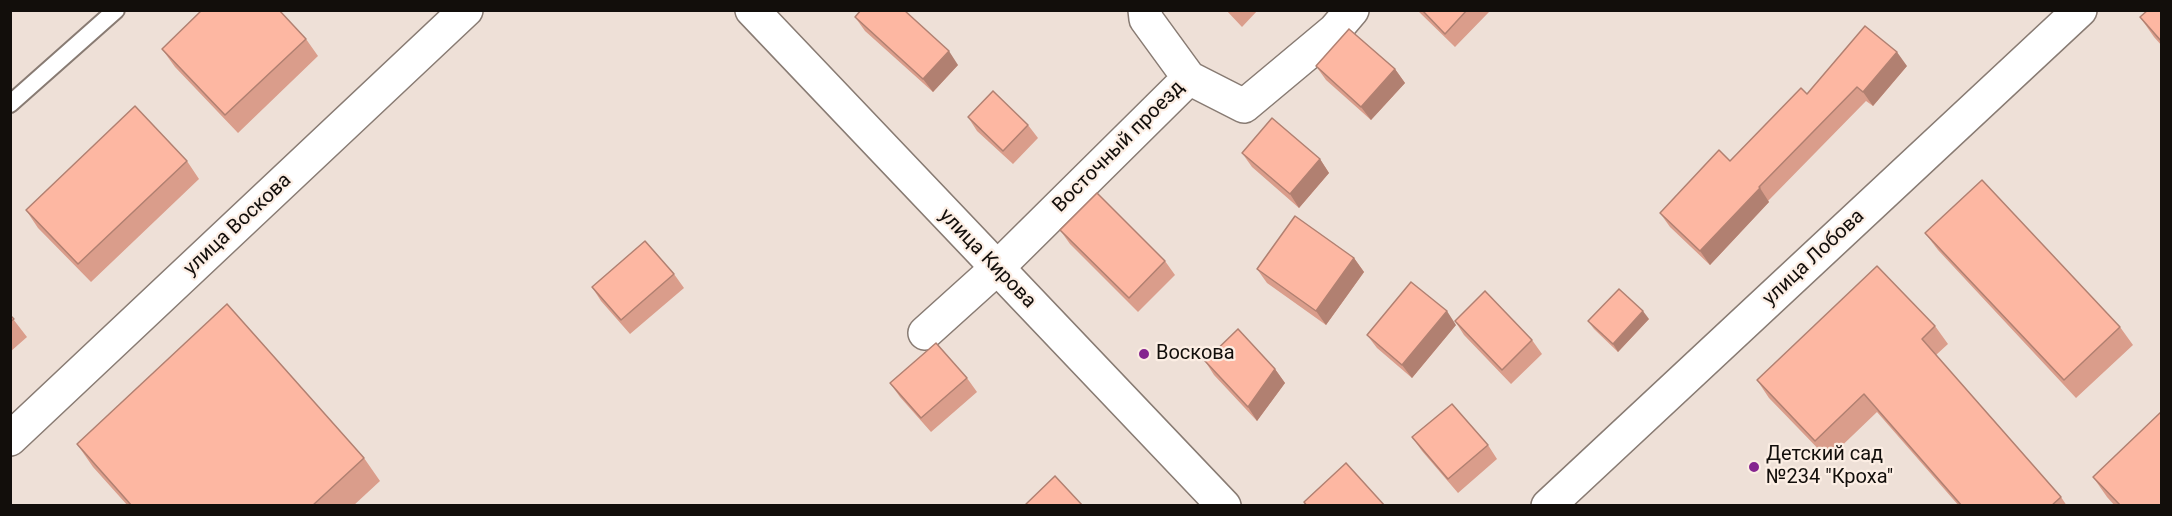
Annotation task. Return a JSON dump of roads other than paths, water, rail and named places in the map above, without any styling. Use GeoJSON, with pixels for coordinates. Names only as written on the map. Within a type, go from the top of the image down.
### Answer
{"type":"FeatureCollection","features":[{"type":"Feature","properties":{"kind":"street","name":"улица Воскова"},"geometry":{"type":"LineString","coordinates":[[10,439],[466,10]]}},
{"type":"Feature","properties":{"kind":"street","name":"улица Кирова"},"geometry":{"type":"LineString","coordinates":[[752,10],[1224,506]]}},
{"type":"Feature","properties":{"kind":"street"},"geometry":{"type":"LineString","coordinates":[[1145,10],[1146,19],[1189,78]]}},
{"type":"Feature","properties":{"kind":"street","name":"Восточный проезд"},"geometry":{"type":"LineString","coordinates":[[925,333],[996,268],[1189,78],[1244,106],[1335,30],[1352,10]]}},
{"type":"Feature","properties":{"kind":"street","name":"улица Лобова"},"geometry":{"type":"LineString","coordinates":[[1548,506],[2080,10]]}},
{"type":"Feature","properties":{"kind":"lane"},"geometry":{"type":"LineString","coordinates":[[10,104],[116,10]]}},
{"type":"Feature","properties":{"kind":"place","name":"Воскова"},"geometry":{"type":"Point","coordinates":[1144,354]}},
{"type":"Feature","properties":{"kind":"place","name":"Детский сад №234 \"Кроха\""},"geometry":{"type":"Point","coordinates":[1754,467]}}]}
